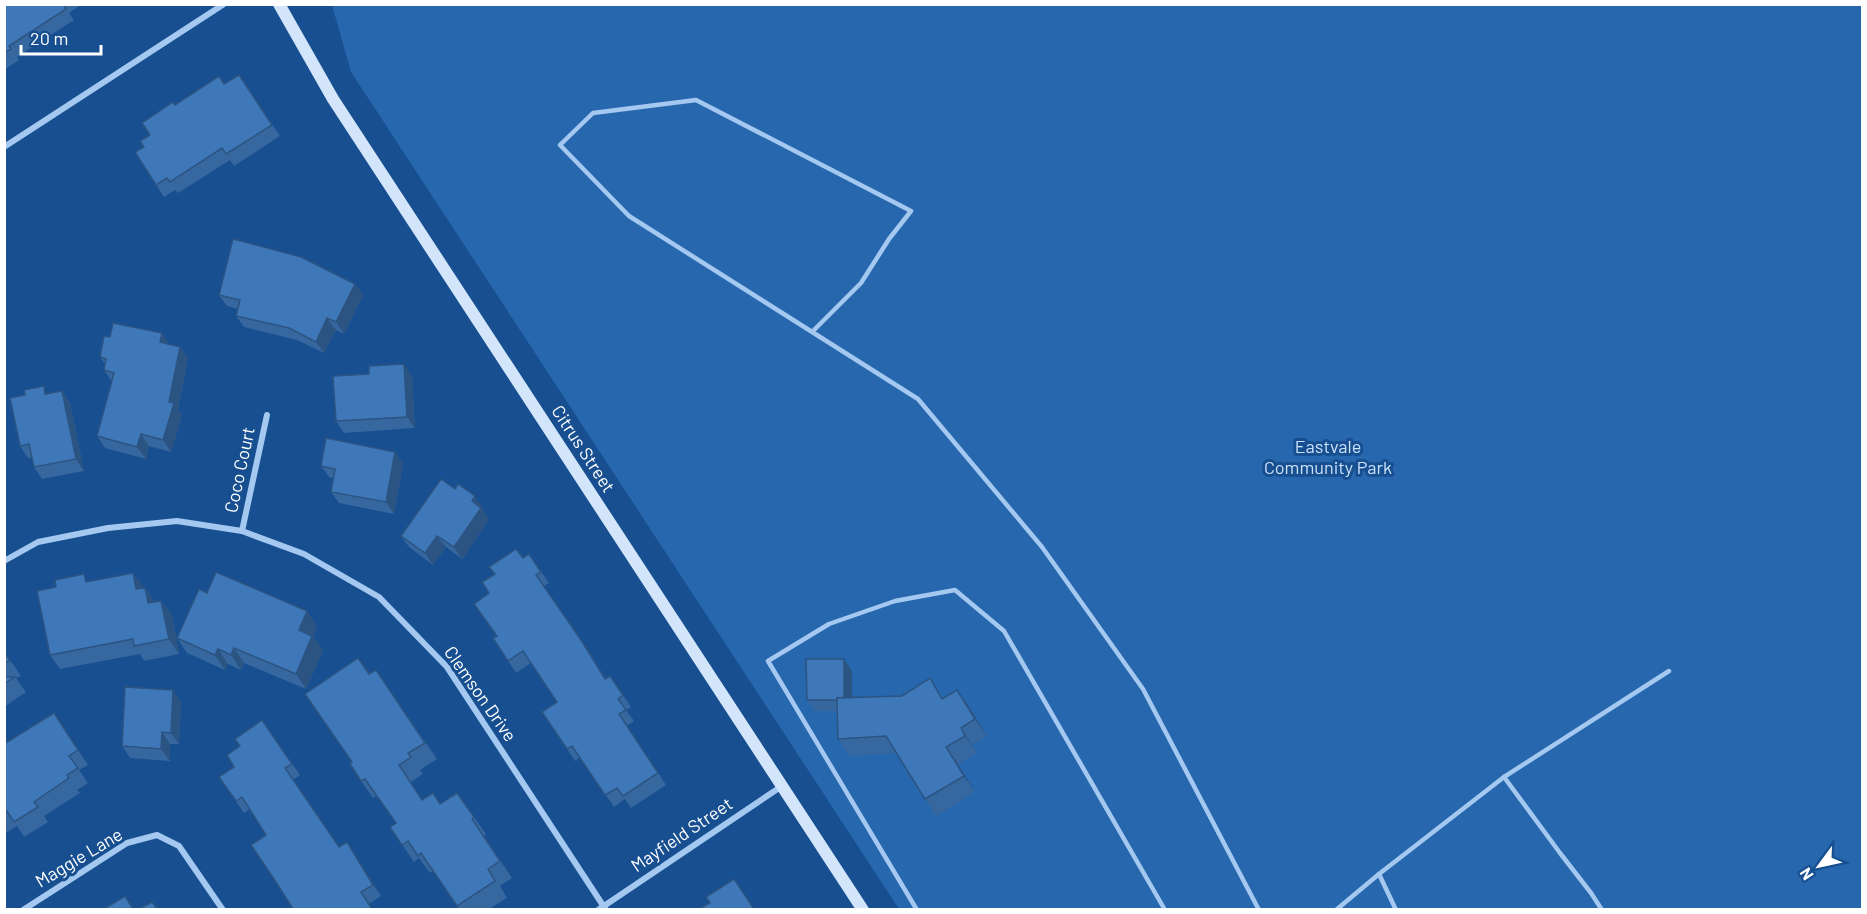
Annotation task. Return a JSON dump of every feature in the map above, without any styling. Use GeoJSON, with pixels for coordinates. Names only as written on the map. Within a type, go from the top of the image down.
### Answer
{"type":"FeatureCollection","features":[{"type":"Feature","properties":{"kind":"street"},"geometry":{"type":"LineString","coordinates":[[4,147],[224,4]]}},
{"type":"Feature","properties":{"kind":"street","name":"Citrus Street"},"geometry":{"type":"LineString","coordinates":[[279,4],[333,99],[863,909]]}},
{"type":"Feature","properties":{"kind":"street","name":"Coco Court"},"geometry":{"type":"LineString","coordinates":[[242,531],[267,415]]}},
{"type":"Feature","properties":{"kind":"street","name":"Clemson Drive"},"geometry":{"type":"LineString","coordinates":[[4,561],[38,542],[108,528],[177,521],[242,531],[304,554],[380,597],[447,667],[603,908]]}},
{"type":"Feature","properties":{"kind":"street","name":"Mayfield Street"},"geometry":{"type":"LineString","coordinates":[[603,908],[783,786]]}},
{"type":"Feature","properties":{"kind":"street","name":"Maggie Lane"},"geometry":{"type":"LineString","coordinates":[[23,909],[127,843],[157,835],[179,846],[223,909]]}},
{"type":"Feature","properties":{"kind":"lane"},"geometry":{"type":"LineString","coordinates":[[812,332],[861,283],[889,239],[911,211],[696,100],[593,113],[560,146],[629,216],[812,332],[918,399],[1042,547],[1143,689],[1259,909]]}},
{"type":"Feature","properties":{"kind":"lane"},"geometry":{"type":"LineString","coordinates":[[917,909],[768,661],[829,624],[895,601],[955,590],[1004,631],[1165,909]]}},
{"type":"Feature","properties":{"kind":"lane"},"geometry":{"type":"LineString","coordinates":[[1336,909],[1504,777],[1670,671]]}},
{"type":"Feature","properties":{"kind":"lane"},"geometry":{"type":"LineString","coordinates":[[1504,777],[1602,909]]}},
{"type":"Feature","properties":{"kind":"lane"},"geometry":{"type":"LineString","coordinates":[[1379,874],[1396,909]]}},
{"type":"Feature","properties":{"kind":"green space","name":"Eastvale Community Park"},"geometry":{"type":"Polygon","coordinates":[[[332,5],[1862,5],[1862,909],[899,909],[351,72],[332,5]]]}},
{"type":"Feature","properties":{"kind":"building"},"geometry":{"type":"Polygon","coordinates":[[[4,4],[63,4],[66,9],[9,46],[11,49],[4,53],[4,4]]]}},
{"type":"Feature","properties":{"kind":"building"},"geometry":{"type":"Polygon","coordinates":[[[239,75],[272,125],[226,154],[222,148],[170,182],[167,178],[156,185],[135,152],[144,147],[140,141],[150,135],[142,123],[173,102],[175,105],[219,76],[224,84],[239,75]]]}},
{"type":"Feature","properties":{"kind":"building"},"geometry":{"type":"Polygon","coordinates":[[[233,239],[301,257],[355,284],[336,322],[327,318],[316,342],[289,328],[236,316],[240,300],[219,295],[233,239]]]}},
{"type":"Feature","properties":{"kind":"building"},"geometry":{"type":"Polygon","coordinates":[[[113,323],[162,333],[160,342],[180,347],[169,402],[174,403],[163,440],[141,434],[137,447],[97,436],[114,373],[104,370],[106,359],[100,357],[104,336],[110,337],[113,323]]]}},
{"type":"Feature","properties":{"kind":"building"},"geometry":{"type":"Polygon","coordinates":[[[404,364],[407,417],[336,421],[333,376],[369,374],[369,366],[404,364]]]}},
{"type":"Feature","properties":{"kind":"building"},"geometry":{"type":"Polygon","coordinates":[[[44,386],[45,394],[62,391],[76,459],[34,467],[29,444],[20,446],[10,398],[25,395],[24,390],[44,386]]]}},
{"type":"Feature","properties":{"kind":"building"},"geometry":{"type":"Polygon","coordinates":[[[326,438],[395,452],[386,502],[331,492],[335,469],[321,466],[326,438]]]}},
{"type":"Feature","properties":{"kind":"building"},"geometry":{"type":"Polygon","coordinates":[[[441,479],[455,489],[458,484],[475,496],[472,501],[481,508],[454,547],[437,536],[425,553],[401,536],[441,479]]]}},
{"type":"Feature","properties":{"kind":"building"},"geometry":{"type":"Polygon","coordinates":[[[516,549],[523,558],[529,554],[541,572],[536,575],[605,679],[610,676],[623,695],[618,699],[626,710],[619,714],[658,773],[623,796],[617,788],[605,795],[572,746],[567,749],[542,712],[557,702],[523,651],[508,661],[493,638],[497,636],[474,604],[489,593],[482,582],[495,574],[489,567],[516,549]]]}},
{"type":"Feature","properties":{"kind":"building"},"geometry":{"type":"Polygon","coordinates":[[[216,572],[307,611],[299,630],[312,636],[296,674],[234,648],[231,655],[218,649],[215,655],[177,638],[199,589],[207,593],[216,572]]]}},
{"type":"Feature","properties":{"kind":"building"},"geometry":{"type":"Polygon","coordinates":[[[133,573],[136,589],[145,588],[148,603],[161,601],[169,639],[134,646],[133,639],[50,655],[37,591],[56,587],[55,580],[84,574],[86,582],[133,573]]]}},
{"type":"Feature","properties":{"kind":"building"},"geometry":{"type":"Polygon","coordinates":[[[4,652],[10,661],[4,662],[4,652]]]}},
{"type":"Feature","properties":{"kind":"building"},"geometry":{"type":"Polygon","coordinates":[[[358,658],[369,674],[376,670],[425,743],[408,753],[411,757],[399,765],[422,800],[433,793],[440,804],[457,793],[500,861],[488,869],[495,881],[457,906],[421,853],[418,856],[408,841],[402,845],[390,827],[396,823],[365,779],[361,781],[350,764],[352,762],[305,694],[358,658]]]}},
{"type":"Feature","properties":{"kind":"building"},"geometry":{"type":"Polygon","coordinates":[[[806,659],[844,659],[844,698],[807,700],[806,659]]]}},
{"type":"Feature","properties":{"kind":"building"},"geometry":{"type":"Polygon","coordinates":[[[4,677],[15,677],[4,684],[4,677]]]}},
{"type":"Feature","properties":{"kind":"building"},"geometry":{"type":"Polygon","coordinates":[[[930,678],[942,699],[957,690],[975,719],[961,728],[965,736],[946,747],[964,776],[925,799],[886,736],[838,739],[837,698],[902,696],[930,678]]]}},
{"type":"Feature","properties":{"kind":"building"},"geometry":{"type":"Polygon","coordinates":[[[125,687],[173,690],[171,733],[162,732],[161,749],[122,746],[125,687]]]}},
{"type":"Feature","properties":{"kind":"building"},"geometry":{"type":"Polygon","coordinates":[[[54,713],[78,750],[69,756],[78,768],[67,775],[69,778],[34,802],[38,807],[14,822],[7,811],[4,813],[4,744],[54,713]]]}},
{"type":"Feature","properties":{"kind":"building"},"geometry":{"type":"Polygon","coordinates":[[[262,720],[292,764],[285,768],[339,847],[347,842],[373,885],[361,892],[372,909],[293,909],[251,845],[266,835],[242,797],[236,801],[219,777],[234,767],[227,755],[240,746],[235,739],[262,720]]]}},
{"type":"Feature","properties":{"kind":"building"},"geometry":{"type":"Polygon","coordinates":[[[734,879],[754,909],[699,909],[710,903],[706,897],[734,879]]]}},
{"type":"Feature","properties":{"kind":"building"},"geometry":{"type":"Polygon","coordinates":[[[125,896],[133,909],[104,909],[125,896]]]}},
{"type":"Feature","properties":{"kind":"building"},"geometry":{"type":"Polygon","coordinates":[[[152,902],[157,909],[139,909],[152,902]]]}}]}
